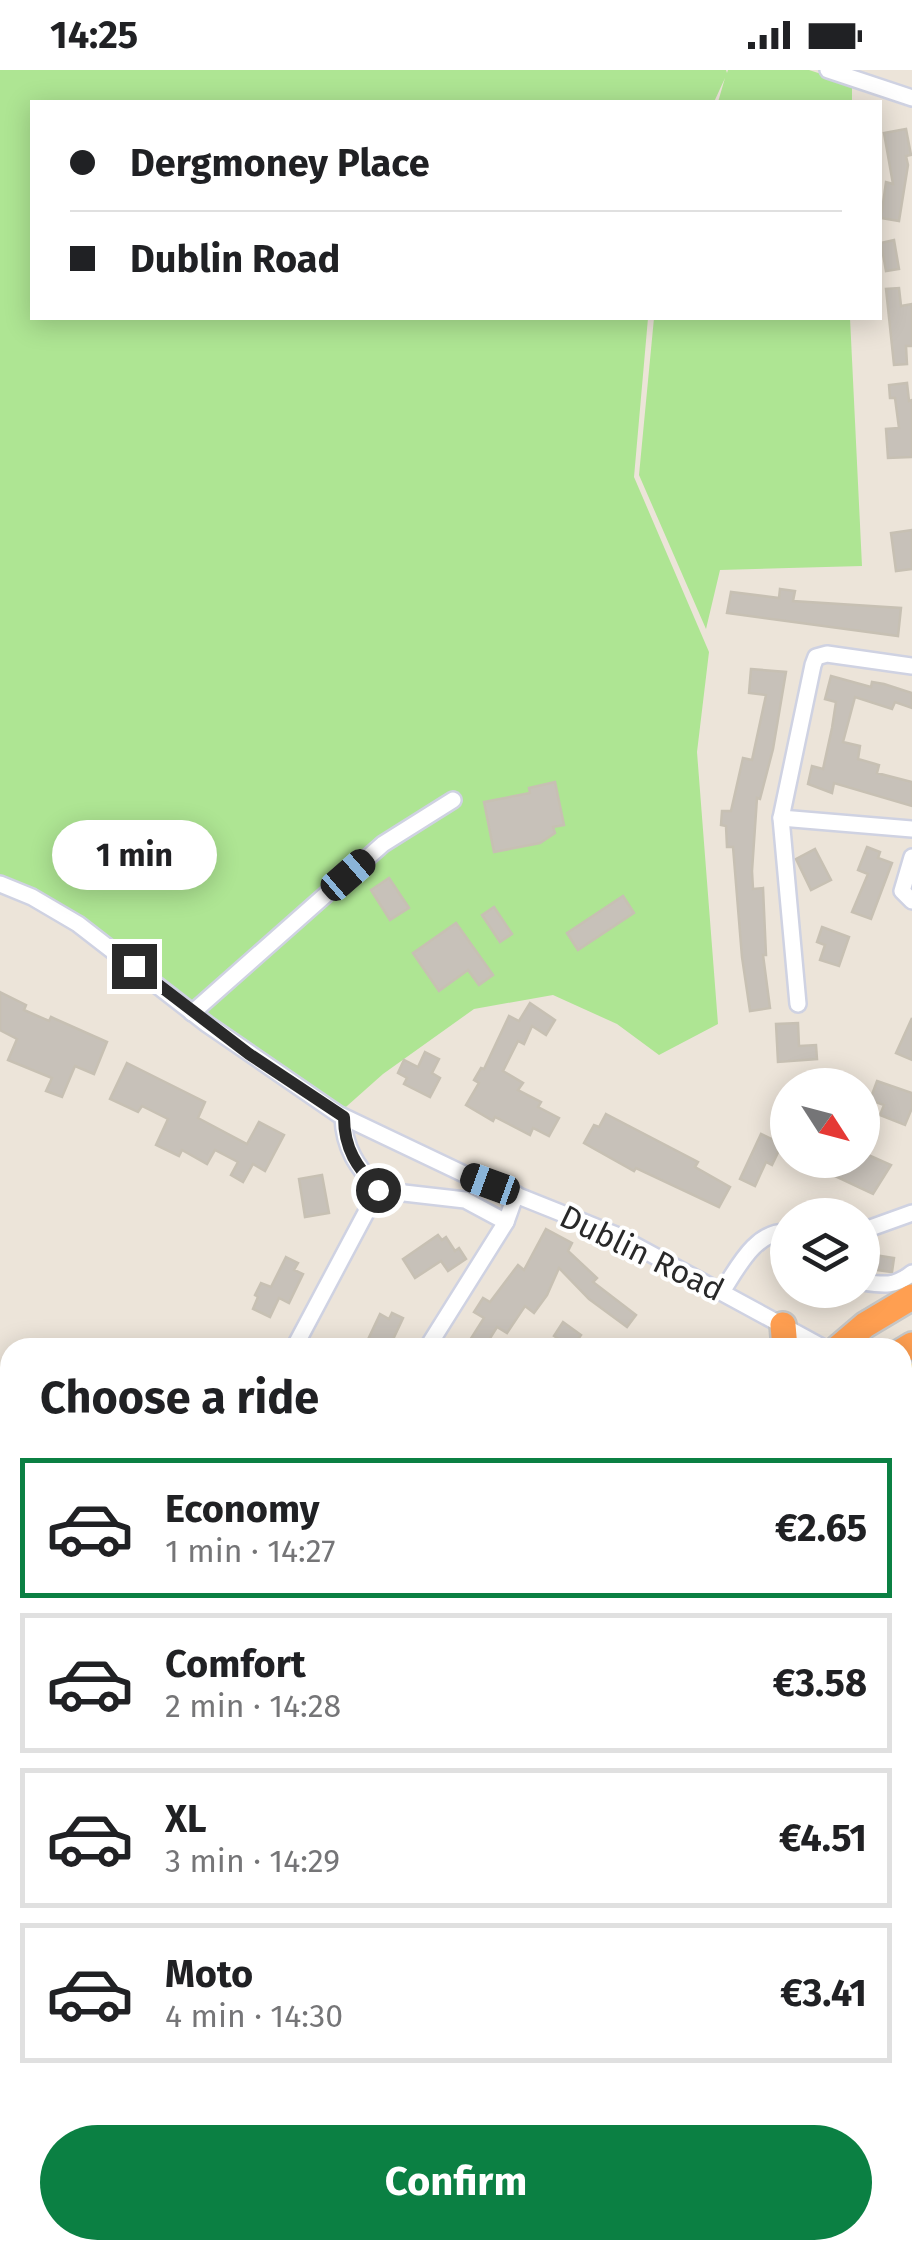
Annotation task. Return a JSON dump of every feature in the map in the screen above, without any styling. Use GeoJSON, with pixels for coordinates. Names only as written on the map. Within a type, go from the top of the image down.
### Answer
{"type":"FeatureCollection","features":[{"type":"Feature","properties":{"kind":"highway"},"geometry":{"type":"LineString","coordinates":[[850,1338],[912,1297]]}},
{"type":"Feature","properties":{"kind":"street"},"geometry":{"type":"LineString","coordinates":[[828,70],[858,75],[912,98]]}},
{"type":"Feature","properties":{"kind":"street"},"geometry":{"type":"LineString","coordinates":[[798,1004],[781,818],[816,657],[827,654],[912,666]]}},
{"type":"Feature","properties":{"kind":"street"},"geometry":{"type":"LineString","coordinates":[[192,1013],[383,844],[453,800]]}},
{"type":"Feature","properties":{"kind":"street"},"geometry":{"type":"LineString","coordinates":[[781,818],[912,828]]}},
{"type":"Feature","properties":{"kind":"street"},"geometry":{"type":"LineString","coordinates":[[912,858],[902,891],[912,901]]}},
{"type":"Feature","properties":{"kind":"street","name":"Dublin Road"},"geometry":{"type":"LineString","coordinates":[[0,884],[32,897],[78,924],[192,1013],[344,1117],[452,1169],[616,1235],[722,1290],[784,1336]]}},
{"type":"Feature","properties":{"kind":"street"},"geometry":{"type":"LineString","coordinates":[[344,1117],[344,1138],[350,1156],[378,1190],[465,1200],[506,1222]]}},
{"type":"Feature","properties":{"kind":"street"},"geometry":{"type":"LineString","coordinates":[[299,1338],[378,1190]]}},
{"type":"Feature","properties":{"kind":"street"},"geometry":{"type":"LineString","coordinates":[[434,1338],[506,1222],[516,1194]]}},
{"type":"Feature","properties":{"kind":"street"},"geometry":{"type":"LineString","coordinates":[[880,1224],[912,1212]]}},
{"type":"Feature","properties":{"kind":"street"},"geometry":{"type":"LineString","coordinates":[[722,1290],[749,1250],[770,1235]]}},
{"type":"Feature","properties":{"kind":"street"},"geometry":{"type":"LineString","coordinates":[[880,1285],[902,1282],[912,1273]]}},
{"type":"Feature","properties":{"kind":"green space"},"geometry":{"type":"Polygon","coordinates":[[[0,70],[809,70],[852,84],[852,100],[719,100],[725,78],[715,100],[30,100],[30,320],[648,320],[634,477],[709,652],[697,752],[718,1024],[659,1055],[617,1024],[553,995],[474,1009],[383,1074],[338,1114],[134,966],[0,884],[0,70]]]}},
{"type":"Feature","properties":{"kind":"green space"},"geometry":{"type":"Polygon","coordinates":[[[654,320],[850,320],[862,566],[720,570],[706,629],[639,475],[654,320]]]}},
{"type":"Feature","properties":{"kind":"building"},"geometry":{"type":"Polygon","coordinates":[[[906,129],[911,155],[906,156],[899,221],[882,218],[886,182],[893,184],[884,133],[906,129]]]}},
{"type":"Feature","properties":{"kind":"building"},"geometry":{"type":"Polygon","coordinates":[[[894,240],[899,269],[886,271],[882,243],[894,240]]]}},
{"type":"Feature","properties":{"kind":"building"},"geometry":{"type":"Polygon","coordinates":[[[899,288],[901,306],[912,304],[912,346],[906,346],[907,364],[894,365],[886,289],[899,288]]]}},
{"type":"Feature","properties":{"kind":"building"},"geometry":{"type":"Polygon","coordinates":[[[907,383],[909,401],[912,400],[912,457],[888,458],[886,429],[899,428],[889,385],[907,383]]]}},
{"type":"Feature","properties":{"kind":"building"},"geometry":{"type":"Polygon","coordinates":[[[912,530],[912,569],[896,571],[891,533],[912,530]]]}},
{"type":"Feature","properties":{"kind":"building"},"geometry":{"type":"Polygon","coordinates":[[[780,589],[795,591],[793,601],[901,608],[898,636],[727,613],[731,592],[779,598],[780,589]]]}},
{"type":"Feature","properties":{"kind":"building"},"geometry":{"type":"Polygon","coordinates":[[[751,669],[786,672],[773,749],[760,799],[757,798],[752,871],[753,889],[763,888],[763,955],[770,1008],[750,1011],[733,847],[727,847],[726,826],[721,825],[722,811],[731,811],[743,758],[752,760],[766,695],[749,693],[751,669]]]}},
{"type":"Feature","properties":{"kind":"building"},"geometry":{"type":"Polygon","coordinates":[[[831,676],[871,687],[872,682],[884,684],[912,693],[912,708],[895,702],[892,709],[855,697],[843,742],[860,746],[858,759],[879,765],[877,773],[912,782],[912,806],[834,783],[832,793],[808,784],[812,766],[823,769],[832,728],[836,702],[825,699],[831,676]]]}},
{"type":"Feature","properties":{"kind":"building"},"geometry":{"type":"Polygon","coordinates":[[[555,782],[564,825],[553,827],[555,833],[540,843],[494,852],[484,802],[530,793],[529,788],[555,782]]]}},
{"type":"Feature","properties":{"kind":"building"},"geometry":{"type":"Polygon","coordinates":[[[867,847],[880,852],[878,858],[892,863],[871,919],[852,912],[868,874],[858,870],[867,847]]]}},
{"type":"Feature","properties":{"kind":"building"},"geometry":{"type":"Polygon","coordinates":[[[815,849],[831,880],[811,890],[796,859],[815,849]]]}},
{"type":"Feature","properties":{"kind":"building"},"geometry":{"type":"Polygon","coordinates":[[[389,878],[409,908],[390,920],[371,890],[389,878]]]}},
{"type":"Feature","properties":{"kind":"building"},"geometry":{"type":"Polygon","coordinates":[[[623,896],[634,913],[578,950],[567,933],[623,896]]]}},
{"type":"Feature","properties":{"kind":"building"},"geometry":{"type":"Polygon","coordinates":[[[494,907],[512,934],[500,942],[482,915],[494,907]]]}},
{"type":"Feature","properties":{"kind":"building"},"geometry":{"type":"Polygon","coordinates":[[[456,923],[493,975],[479,985],[468,970],[439,991],[413,953],[456,923]]]}},
{"type":"Feature","properties":{"kind":"building"},"geometry":{"type":"Polygon","coordinates":[[[822,927],[849,937],[839,966],[820,960],[825,945],[817,942],[822,927]]]}},
{"type":"Feature","properties":{"kind":"building"},"geometry":{"type":"Polygon","coordinates":[[[0,992],[26,1005],[24,1010],[49,1021],[51,1017],[107,1042],[94,1074],[75,1066],[62,1097],[46,1091],[52,1078],[8,1060],[17,1039],[0,1030],[0,992]]]}},
{"type":"Feature","properties":{"kind":"building"},"geometry":{"type":"Polygon","coordinates":[[[530,1003],[555,1020],[546,1035],[532,1026],[524,1044],[518,1041],[503,1071],[523,1083],[518,1090],[541,1102],[538,1107],[559,1118],[549,1136],[533,1128],[530,1135],[495,1117],[493,1121],[466,1105],[479,1083],[474,1080],[484,1069],[509,1016],[519,1021],[530,1003]]]}},
{"type":"Feature","properties":{"kind":"building"},"geometry":{"type":"Polygon","coordinates":[[[912,1018],[912,1060],[896,1053],[912,1018]]]}},
{"type":"Feature","properties":{"kind":"building"},"geometry":{"type":"Polygon","coordinates":[[[798,1023],[799,1046],[816,1045],[817,1059],[778,1062],[776,1024],[798,1023]]]}},
{"type":"Feature","properties":{"kind":"building"},"geometry":{"type":"Polygon","coordinates":[[[425,1052],[439,1059],[432,1073],[440,1078],[430,1097],[404,1084],[407,1078],[398,1073],[404,1060],[418,1067],[425,1052]]]}},
{"type":"Feature","properties":{"kind":"building"},"geometry":{"type":"Polygon","coordinates":[[[127,1063],[205,1102],[198,1118],[247,1144],[259,1122],[284,1135],[265,1171],[253,1164],[243,1182],[231,1175],[238,1162],[215,1150],[207,1164],[182,1150],[179,1156],[156,1145],[168,1119],[142,1106],[138,1112],[110,1099],[127,1063]]]}},
{"type":"Feature","properties":{"kind":"building"},"geometry":{"type":"Polygon","coordinates":[[[880,1082],[912,1093],[912,1108],[905,1125],[880,1115],[884,1105],[880,1104],[880,1082]]]}},
{"type":"Feature","properties":{"kind":"building"},"geometry":{"type":"Polygon","coordinates":[[[606,1114],[698,1162],[695,1167],[730,1187],[719,1207],[636,1168],[634,1171],[584,1143],[606,1114]]]}},
{"type":"Feature","properties":{"kind":"building"},"geometry":{"type":"Polygon","coordinates":[[[761,1134],[770,1138],[770,1164],[766,1162],[755,1186],[740,1179],[761,1134]]]}},
{"type":"Feature","properties":{"kind":"building"},"geometry":{"type":"Polygon","coordinates":[[[880,1160],[891,1165],[873,1194],[839,1178],[880,1178],[880,1160]]]}},
{"type":"Feature","properties":{"kind":"building"},"geometry":{"type":"Polygon","coordinates":[[[322,1175],[329,1213],[305,1217],[299,1179],[322,1175]]]}},
{"type":"Feature","properties":{"kind":"building"},"geometry":{"type":"Polygon","coordinates":[[[546,1229],[572,1243],[568,1251],[597,1278],[593,1282],[636,1315],[627,1327],[589,1299],[559,1268],[534,1313],[525,1306],[507,1333],[497,1327],[490,1338],[471,1338],[484,1318],[474,1312],[483,1298],[490,1302],[518,1265],[524,1270],[546,1229]]]}},
{"type":"Feature","properties":{"kind":"building"},"geometry":{"type":"Polygon","coordinates":[[[438,1235],[442,1240],[446,1237],[455,1251],[459,1248],[466,1259],[448,1271],[441,1261],[415,1278],[403,1259],[438,1235]]]}},
{"type":"Feature","properties":{"kind":"building"},"geometry":{"type":"Polygon","coordinates":[[[880,1256],[894,1258],[892,1272],[880,1270],[880,1256]]]}},
{"type":"Feature","properties":{"kind":"building"},"geometry":{"type":"Polygon","coordinates":[[[286,1257],[298,1263],[294,1270],[303,1274],[289,1303],[279,1298],[270,1317],[253,1309],[258,1297],[255,1295],[261,1283],[271,1287],[286,1257]]]}},
{"type":"Feature","properties":{"kind":"building"},"geometry":{"type":"Polygon","coordinates":[[[392,1313],[403,1318],[394,1338],[369,1338],[380,1314],[389,1319],[392,1313]]]}},
{"type":"Feature","properties":{"kind":"building"},"geometry":{"type":"Polygon","coordinates":[[[563,1322],[581,1335],[579,1338],[554,1336],[563,1322]]]}},
{"type":"Feature","properties":{"kind":"route"},"geometry":{"type":"LineString","coordinates":[[134,966],[249,1054],[344,1117],[344,1138],[350,1156],[378,1190]]}}]}
